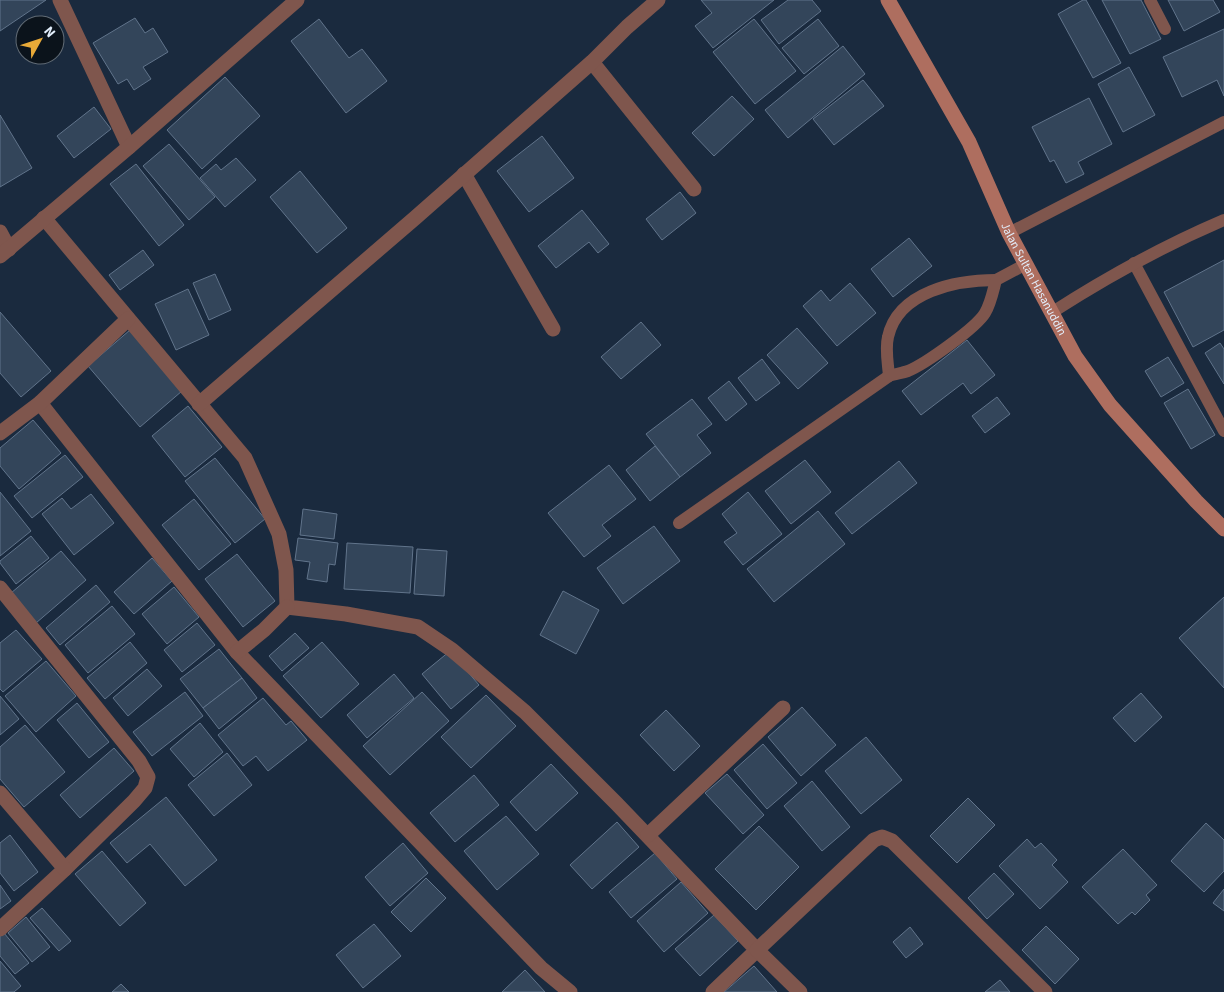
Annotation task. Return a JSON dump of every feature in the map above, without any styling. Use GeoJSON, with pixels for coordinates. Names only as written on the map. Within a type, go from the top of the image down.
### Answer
{"type":"FeatureCollection","features":[{"type":"Feature","properties":{"kind":"street"},"geometry":{"type":"LineString","coordinates":[[60,0],[129,147]]}},
{"type":"Feature","properties":{"kind":"street"},"geometry":{"type":"LineString","coordinates":[[4,253],[297,0]]}},
{"type":"Feature","properties":{"kind":"street"},"geometry":{"type":"LineString","coordinates":[[199,404],[415,218],[592,62],[627,27],[658,0]]}},
{"type":"Feature","properties":{"kind":"street","name":"Jalan Sultan Hasanuddin"},"geometry":{"type":"LineString","coordinates":[[888,0],[969,142],[1009,233],[1075,356],[1110,405],[1196,501],[1224,528]]}},
{"type":"Feature","properties":{"kind":"street"},"geometry":{"type":"LineString","coordinates":[[592,62],[694,189]]}},
{"type":"Feature","properties":{"kind":"street"},"geometry":{"type":"LineString","coordinates":[[464,174],[553,329]]}},
{"type":"Feature","properties":{"kind":"street"},"geometry":{"type":"LineString","coordinates":[[44,218],[245,458],[279,534],[286,570],[288,608]]}},
{"type":"Feature","properties":{"kind":"street"},"geometry":{"type":"LineString","coordinates":[[0,232],[4,253]]}},
{"type":"Feature","properties":{"kind":"street"},"geometry":{"type":"LineString","coordinates":[[0,433],[40,403],[128,319]]}},
{"type":"Feature","properties":{"kind":"street"},"geometry":{"type":"LineString","coordinates":[[40,403],[237,652],[540,968],[570,992]]}},
{"type":"Feature","properties":{"kind":"street"},"geometry":{"type":"LineString","coordinates":[[0,588],[139,761],[148,777],[145,788],[134,801],[65,870],[0,929]]}},
{"type":"Feature","properties":{"kind":"street"},"geometry":{"type":"LineString","coordinates":[[237,652],[288,608],[346,614],[418,627],[452,650],[524,712],[800,992]]}},
{"type":"Feature","properties":{"kind":"street"},"geometry":{"type":"LineString","coordinates":[[648,836],[783,708]]}},
{"type":"Feature","properties":{"kind":"street"},"geometry":{"type":"LineString","coordinates":[[0,794],[65,870]]}},
{"type":"Feature","properties":{"kind":"street"},"geometry":{"type":"LineString","coordinates":[[713,992],[874,840],[882,837],[892,841],[1045,992]]}},
{"type":"Feature","properties":{"kind":"lane"},"geometry":{"type":"LineString","coordinates":[[1150,0],[1165,29]]}},
{"type":"Feature","properties":{"kind":"lane"},"geometry":{"type":"LineString","coordinates":[[1009,233],[1224,122]]}},
{"type":"Feature","properties":{"kind":"lane"},"geometry":{"type":"LineString","coordinates":[[1051,313],[1102,280],[1188,235],[1224,220]]}},
{"type":"Feature","properties":{"kind":"lane"},"geometry":{"type":"LineString","coordinates":[[1134,263],[1224,431]]}},
{"type":"Feature","properties":{"kind":"lane"},"geometry":{"type":"LineString","coordinates":[[889,376],[887,337],[895,317],[927,292],[952,284],[977,280],[996,280],[1026,264]]}},
{"type":"Feature","properties":{"kind":"lane"},"geometry":{"type":"LineString","coordinates":[[679,523],[889,376],[922,364],[969,330],[984,314],[992,297],[996,280]]}},
{"type":"Feature","properties":{"kind":"building"},"geometry":{"type":"Polygon","coordinates":[[[0,0],[46,0],[24,15],[15,15],[15,21],[0,31],[0,0]]]}},
{"type":"Feature","properties":{"kind":"building"},"geometry":{"type":"Polygon","coordinates":[[[701,0],[774,0],[713,48],[695,26],[712,13],[701,0]]]}},
{"type":"Feature","properties":{"kind":"building"},"geometry":{"type":"Polygon","coordinates":[[[788,0],[812,0],[821,11],[779,44],[761,20],[788,0]]]}},
{"type":"Feature","properties":{"kind":"building"},"geometry":{"type":"Polygon","coordinates":[[[1086,0],[1121,63],[1093,78],[1058,14],[1086,0]]]}},
{"type":"Feature","properties":{"kind":"building"},"geometry":{"type":"Polygon","coordinates":[[[1102,0],[1141,0],[1161,39],[1130,54],[1102,0]]]}},
{"type":"Feature","properties":{"kind":"building"},"geometry":{"type":"Polygon","coordinates":[[[1168,0],[1213,0],[1220,12],[1184,31],[1168,0]]]}},
{"type":"Feature","properties":{"kind":"building"},"geometry":{"type":"Polygon","coordinates":[[[135,18],[145,33],[153,28],[168,52],[143,67],[151,79],[134,90],[127,79],[118,84],[93,43],[135,18]]]}},
{"type":"Feature","properties":{"kind":"building"},"geometry":{"type":"Polygon","coordinates":[[[319,19],[349,58],[362,49],[387,81],[346,113],[291,41],[319,19]]]}},
{"type":"Feature","properties":{"kind":"building"},"geometry":{"type":"Polygon","coordinates":[[[754,19],[796,71],[755,104],[713,52],[754,19]]]}},
{"type":"Feature","properties":{"kind":"building"},"geometry":{"type":"Polygon","coordinates":[[[818,19],[839,46],[804,74],[782,48],[818,19]]]}},
{"type":"Feature","properties":{"kind":"building"},"geometry":{"type":"Polygon","coordinates":[[[1224,29],[1224,96],[1217,80],[1182,97],[1163,57],[1224,29]]]}},
{"type":"Feature","properties":{"kind":"building"},"geometry":{"type":"Polygon","coordinates":[[[843,46],[865,74],[788,138],[765,110],[843,46]]]}},
{"type":"Feature","properties":{"kind":"building"},"geometry":{"type":"Polygon","coordinates":[[[1129,67],[1155,115],[1123,132],[1098,84],[1129,67]]]}},
{"type":"Feature","properties":{"kind":"building"},"geometry":{"type":"Polygon","coordinates":[[[225,77],[260,116],[202,169],[167,130],[225,77]]]}},
{"type":"Feature","properties":{"kind":"building"},"geometry":{"type":"Polygon","coordinates":[[[863,80],[884,106],[834,145],[813,119],[863,80]]]}},
{"type":"Feature","properties":{"kind":"building"},"geometry":{"type":"Polygon","coordinates":[[[732,96],[754,119],[714,156],[692,133],[732,96]]]}},
{"type":"Feature","properties":{"kind":"building"},"geometry":{"type":"Polygon","coordinates":[[[1089,98],[1112,144],[1078,162],[1084,174],[1066,183],[1054,160],[1050,162],[1032,127],[1089,98]]]}},
{"type":"Feature","properties":{"kind":"building"},"geometry":{"type":"Polygon","coordinates":[[[94,107],[111,129],[74,158],[57,136],[94,107]]]}},
{"type":"Feature","properties":{"kind":"building"},"geometry":{"type":"Polygon","coordinates":[[[0,115],[32,168],[0,187],[0,115]]]}},
{"type":"Feature","properties":{"kind":"building"},"geometry":{"type":"Polygon","coordinates":[[[542,136],[574,178],[529,212],[497,171],[542,136]]]}},
{"type":"Feature","properties":{"kind":"building"},"geometry":{"type":"Polygon","coordinates":[[[169,144],[215,197],[189,220],[143,166],[169,144]]]}},
{"type":"Feature","properties":{"kind":"building"},"geometry":{"type":"Polygon","coordinates":[[[236,158],[256,180],[225,207],[200,178],[216,164],[221,170],[236,158]]]}},
{"type":"Feature","properties":{"kind":"building"},"geometry":{"type":"Polygon","coordinates":[[[136,164],[184,225],[159,246],[110,184],[136,164]]]}},
{"type":"Feature","properties":{"kind":"building"},"geometry":{"type":"Polygon","coordinates":[[[300,171],[347,228],[317,253],[270,197],[300,171]]]}},
{"type":"Feature","properties":{"kind":"building"},"geometry":{"type":"Polygon","coordinates":[[[680,192],[696,213],[662,240],[646,219],[680,192]]]}},
{"type":"Feature","properties":{"kind":"building"},"geometry":{"type":"Polygon","coordinates":[[[582,210],[609,244],[598,253],[589,242],[556,268],[538,246],[582,210]]]}},
{"type":"Feature","properties":{"kind":"building"},"geometry":{"type":"Polygon","coordinates":[[[909,238],[932,266],[893,297],[871,269],[909,238]]]}},
{"type":"Feature","properties":{"kind":"building"},"geometry":{"type":"Polygon","coordinates":[[[143,250],[154,265],[120,290],[109,275],[143,250]]]}},
{"type":"Feature","properties":{"kind":"building"},"geometry":{"type":"Polygon","coordinates":[[[1224,260],[1224,330],[1193,347],[1164,292],[1224,260]]]}},
{"type":"Feature","properties":{"kind":"building"},"geometry":{"type":"Polygon","coordinates":[[[215,274],[231,310],[209,320],[193,283],[215,274]]]}},
{"type":"Feature","properties":{"kind":"building"},"geometry":{"type":"Polygon","coordinates":[[[850,283],[876,313],[837,346],[803,306],[821,290],[830,301],[850,283]]]}},
{"type":"Feature","properties":{"kind":"building"},"geometry":{"type":"Polygon","coordinates":[[[188,289],[209,335],[176,350],[155,304],[188,289]]]}},
{"type":"Feature","properties":{"kind":"building"},"geometry":{"type":"Polygon","coordinates":[[[0,312],[51,371],[21,397],[0,373],[0,312]]]}},
{"type":"Feature","properties":{"kind":"building"},"geometry":{"type":"Polygon","coordinates":[[[641,322],[661,345],[621,379],[601,357],[641,322]]]}},
{"type":"Feature","properties":{"kind":"building"},"geometry":{"type":"Polygon","coordinates":[[[797,328],[828,363],[798,389],[767,355],[797,328]]]}},
{"type":"Feature","properties":{"kind":"building"},"geometry":{"type":"Polygon","coordinates":[[[130,330],[182,391],[140,427],[88,366],[130,330]]]}},
{"type":"Feature","properties":{"kind":"building"},"geometry":{"type":"Polygon","coordinates":[[[967,340],[995,375],[971,394],[963,383],[921,415],[902,391],[967,340]]]}},
{"type":"Feature","properties":{"kind":"building"},"geometry":{"type":"Polygon","coordinates":[[[1220,343],[1224,349],[1224,384],[1205,353],[1220,343]]]}},
{"type":"Feature","properties":{"kind":"building"},"geometry":{"type":"Polygon","coordinates":[[[1168,357],[1184,383],[1161,397],[1145,371],[1168,357]]]}},
{"type":"Feature","properties":{"kind":"building"},"geometry":{"type":"Polygon","coordinates":[[[762,359],[780,383],[756,401],[738,378],[762,359]]]}},
{"type":"Feature","properties":{"kind":"building"},"geometry":{"type":"Polygon","coordinates":[[[729,381],[747,404],[726,421],[708,398],[729,381]]]}},
{"type":"Feature","properties":{"kind":"building"},"geometry":{"type":"Polygon","coordinates":[[[1188,389],[1215,435],[1191,449],[1164,403],[1188,389]]]}},
{"type":"Feature","properties":{"kind":"building"},"geometry":{"type":"Polygon","coordinates":[[[997,397],[1010,414],[985,433],[972,416],[997,397]]]}},
{"type":"Feature","properties":{"kind":"building"},"geometry":{"type":"Polygon","coordinates":[[[692,399],[712,424],[697,435],[711,453],[680,477],[646,434],[692,399]]]}},
{"type":"Feature","properties":{"kind":"building"},"geometry":{"type":"Polygon","coordinates":[[[188,406],[222,447],[185,477],[152,436],[188,406]]]}},
{"type":"Feature","properties":{"kind":"building"},"geometry":{"type":"Polygon","coordinates":[[[33,420],[61,453],[19,489],[0,466],[0,448],[33,420]]]}},
{"type":"Feature","properties":{"kind":"building"},"geometry":{"type":"Polygon","coordinates":[[[655,446],[680,477],[650,501],[626,470],[655,446]]]}},
{"type":"Feature","properties":{"kind":"building"},"geometry":{"type":"Polygon","coordinates":[[[65,455],[83,477],[32,518],[14,496],[65,455]]]}},
{"type":"Feature","properties":{"kind":"building"},"geometry":{"type":"Polygon","coordinates":[[[215,458],[265,519],[235,543],[185,481],[215,458]]]}},
{"type":"Feature","properties":{"kind":"building"},"geometry":{"type":"Polygon","coordinates":[[[805,460],[831,492],[791,524],[765,491],[805,460]]]}},
{"type":"Feature","properties":{"kind":"building"},"geometry":{"type":"Polygon","coordinates":[[[899,461],[917,483],[852,534],[835,513],[899,461]]]}},
{"type":"Feature","properties":{"kind":"building"},"geometry":{"type":"Polygon","coordinates":[[[609,465],[636,499],[602,525],[611,536],[584,557],[548,513],[609,465]]]}},
{"type":"Feature","properties":{"kind":"building"},"geometry":{"type":"Polygon","coordinates":[[[0,492],[31,531],[0,556],[0,492]]]}},
{"type":"Feature","properties":{"kind":"building"},"geometry":{"type":"Polygon","coordinates":[[[748,492],[782,534],[743,565],[724,542],[737,533],[722,514],[748,492]]]}},
{"type":"Feature","properties":{"kind":"building"},"geometry":{"type":"Polygon","coordinates":[[[91,494],[114,523],[74,555],[42,514],[62,498],[71,509],[91,494]]]}},
{"type":"Feature","properties":{"kind":"building"},"geometry":{"type":"Polygon","coordinates":[[[194,499],[231,544],[199,570],[162,525],[194,499]]]}},
{"type":"Feature","properties":{"kind":"building"},"geometry":{"type":"Polygon","coordinates":[[[303,509],[337,514],[334,539],[300,535],[303,509]]]}},
{"type":"Feature","properties":{"kind":"building"},"geometry":{"type":"Polygon","coordinates":[[[818,511],[845,544],[774,602],[747,569],[818,511]]]}},
{"type":"Feature","properties":{"kind":"building"},"geometry":{"type":"Polygon","coordinates":[[[654,526],[680,561],[623,604],[597,568],[654,526]]]}},
{"type":"Feature","properties":{"kind":"building"},"geometry":{"type":"Polygon","coordinates":[[[31,536],[49,558],[16,584],[0,561],[31,536]]]}},
{"type":"Feature","properties":{"kind":"building"},"geometry":{"type":"Polygon","coordinates":[[[298,538],[338,543],[335,565],[329,564],[327,582],[307,579],[310,562],[295,560],[298,538]]]}},
{"type":"Feature","properties":{"kind":"building"},"geometry":{"type":"Polygon","coordinates":[[[347,543],[413,547],[410,593],[344,589],[347,543]]]}},
{"type":"Feature","properties":{"kind":"building"},"geometry":{"type":"Polygon","coordinates":[[[417,549],[447,551],[444,596],[414,594],[417,549]]]}},
{"type":"Feature","properties":{"kind":"building"},"geometry":{"type":"Polygon","coordinates":[[[61,551],[86,580],[36,623],[11,593],[61,551]]]}},
{"type":"Feature","properties":{"kind":"building"},"geometry":{"type":"Polygon","coordinates":[[[237,554],[275,601],[243,627],[205,579],[237,554]]]}},
{"type":"Feature","properties":{"kind":"building"},"geometry":{"type":"Polygon","coordinates":[[[152,558],[172,581],[134,614],[114,592],[152,558]]]}},
{"type":"Feature","properties":{"kind":"building"},"geometry":{"type":"Polygon","coordinates":[[[96,585],[110,602],[60,645],[46,628],[96,585]]]}},
{"type":"Feature","properties":{"kind":"building"},"geometry":{"type":"Polygon","coordinates":[[[174,587],[199,617],[167,644],[142,614],[174,587]]]}},
{"type":"Feature","properties":{"kind":"building"},"geometry":{"type":"Polygon","coordinates":[[[563,591],[599,610],[576,654],[540,635],[563,591]]]}},
{"type":"Feature","properties":{"kind":"building"},"geometry":{"type":"Polygon","coordinates":[[[1224,597],[1224,688],[1179,638],[1224,597]]]}},
{"type":"Feature","properties":{"kind":"building"},"geometry":{"type":"Polygon","coordinates":[[[112,606],[135,634],[88,673],[65,645],[112,606]]]}},
{"type":"Feature","properties":{"kind":"building"},"geometry":{"type":"Polygon","coordinates":[[[197,623],[215,645],[182,672],[164,650],[197,623]]]}},
{"type":"Feature","properties":{"kind":"building"},"geometry":{"type":"Polygon","coordinates":[[[16,630],[42,659],[3,692],[0,689],[0,643],[16,630]]]}},
{"type":"Feature","properties":{"kind":"building"},"geometry":{"type":"Polygon","coordinates":[[[295,633],[309,648],[282,671],[269,656],[295,633]]]}},
{"type":"Feature","properties":{"kind":"building"},"geometry":{"type":"Polygon","coordinates":[[[130,642],[147,663],[105,699],[87,678],[130,642]]]}},
{"type":"Feature","properties":{"kind":"building"},"geometry":{"type":"Polygon","coordinates":[[[322,642],[359,684],[321,718],[283,676],[322,642]]]}},
{"type":"Feature","properties":{"kind":"building"},"geometry":{"type":"Polygon","coordinates":[[[219,649],[242,678],[203,708],[180,679],[219,649]]]}},
{"type":"Feature","properties":{"kind":"building"},"geometry":{"type":"Polygon","coordinates":[[[450,651],[479,685],[451,709],[422,674],[450,651]]]}},
{"type":"Feature","properties":{"kind":"building"},"geometry":{"type":"Polygon","coordinates":[[[46,661],[76,696],[36,732],[5,696],[46,661]]]}},
{"type":"Feature","properties":{"kind":"building"},"geometry":{"type":"Polygon","coordinates":[[[147,669],[162,686],[128,716],[113,698],[147,669]]]}},
{"type":"Feature","properties":{"kind":"building"},"geometry":{"type":"Polygon","coordinates":[[[394,674],[414,698],[367,738],[347,715],[394,674]]]}},
{"type":"Feature","properties":{"kind":"building"},"geometry":{"type":"Polygon","coordinates":[[[242,678],[257,698],[219,729],[203,708],[242,678]]]}},
{"type":"Feature","properties":{"kind":"building"},"geometry":{"type":"Polygon","coordinates":[[[185,692],[203,716],[152,756],[133,732],[185,692]]]}},
{"type":"Feature","properties":{"kind":"building"},"geometry":{"type":"Polygon","coordinates":[[[422,692],[449,721],[390,775],[363,746],[422,692]]]}},
{"type":"Feature","properties":{"kind":"building"},"geometry":{"type":"Polygon","coordinates":[[[1141,693],[1162,717],[1135,742],[1113,718],[1141,693]]]}},
{"type":"Feature","properties":{"kind":"building"},"geometry":{"type":"Polygon","coordinates":[[[486,695],[516,726],[471,768],[441,737],[486,695]]]}},
{"type":"Feature","properties":{"kind":"building"},"geometry":{"type":"Polygon","coordinates":[[[0,696],[19,719],[0,735],[0,696]]]}},
{"type":"Feature","properties":{"kind":"building"},"geometry":{"type":"Polygon","coordinates":[[[263,698],[286,725],[291,721],[307,740],[268,771],[256,756],[243,766],[218,735],[263,698]]]}},
{"type":"Feature","properties":{"kind":"building"},"geometry":{"type":"Polygon","coordinates":[[[77,703],[109,742],[89,758],[57,720],[77,703]]]}},
{"type":"Feature","properties":{"kind":"building"},"geometry":{"type":"Polygon","coordinates":[[[802,707],[836,745],[801,776],[768,737],[802,707]]]}},
{"type":"Feature","properties":{"kind":"building"},"geometry":{"type":"Polygon","coordinates":[[[666,710],[700,746],[674,771],[640,735],[666,710]]]}},
{"type":"Feature","properties":{"kind":"building"},"geometry":{"type":"Polygon","coordinates":[[[200,723],[223,752],[194,777],[170,749],[200,723]]]}},
{"type":"Feature","properties":{"kind":"building"},"geometry":{"type":"Polygon","coordinates":[[[25,725],[65,772],[24,807],[0,779],[0,747],[25,725]]]}},
{"type":"Feature","properties":{"kind":"building"},"geometry":{"type":"Polygon","coordinates":[[[866,737],[902,780],[861,814],[825,771],[866,737]]]}},
{"type":"Feature","properties":{"kind":"building"},"geometry":{"type":"Polygon","coordinates":[[[763,744],[797,783],[767,809],[734,770],[763,744]]]}},
{"type":"Feature","properties":{"kind":"building"},"geometry":{"type":"Polygon","coordinates":[[[114,748],[134,771],[80,818],[60,795],[114,748]]]}},
{"type":"Feature","properties":{"kind":"building"},"geometry":{"type":"Polygon","coordinates":[[[227,753],[252,785],[214,816],[188,785],[227,753]]]}},
{"type":"Feature","properties":{"kind":"building"},"geometry":{"type":"Polygon","coordinates":[[[551,764],[578,793],[536,831],[510,802],[551,764]]]}},
{"type":"Feature","properties":{"kind":"building"},"geometry":{"type":"Polygon","coordinates":[[[727,774],[764,815],[743,834],[705,793],[727,774]]]}},
{"type":"Feature","properties":{"kind":"building"},"geometry":{"type":"Polygon","coordinates":[[[474,775],[499,805],[455,842],[430,813],[474,775]]]}},
{"type":"Feature","properties":{"kind":"building"},"geometry":{"type":"Polygon","coordinates":[[[812,781],[850,827],[822,851],[784,806],[812,781]]]}},
{"type":"Feature","properties":{"kind":"building"},"geometry":{"type":"Polygon","coordinates":[[[166,797],[217,860],[185,886],[150,844],[127,863],[110,843],[166,797]]]}},
{"type":"Feature","properties":{"kind":"building"},"geometry":{"type":"Polygon","coordinates":[[[968,798],[995,825],[957,863],[930,836],[968,798]]]}},
{"type":"Feature","properties":{"kind":"building"},"geometry":{"type":"Polygon","coordinates":[[[506,816],[539,854],[497,890],[464,851],[506,816]]]}},
{"type":"Feature","properties":{"kind":"building"},"geometry":{"type":"Polygon","coordinates":[[[617,822],[639,847],[592,889],[570,865],[617,822]]]}},
{"type":"Feature","properties":{"kind":"building"},"geometry":{"type":"Polygon","coordinates":[[[1206,823],[1224,840],[1224,871],[1204,892],[1171,861],[1206,823]]]}},
{"type":"Feature","properties":{"kind":"building"},"geometry":{"type":"Polygon","coordinates":[[[759,826],[799,867],[756,910],[715,869],[759,826]]]}},
{"type":"Feature","properties":{"kind":"building"},"geometry":{"type":"Polygon","coordinates":[[[10,835],[38,872],[14,891],[0,873],[0,843],[10,835]]]}},
{"type":"Feature","properties":{"kind":"building"},"geometry":{"type":"Polygon","coordinates":[[[1027,839],[1035,848],[1041,843],[1057,860],[1052,865],[1068,882],[1040,909],[999,866],[1027,839]]]}},
{"type":"Feature","properties":{"kind":"building"},"geometry":{"type":"Polygon","coordinates":[[[403,843],[428,873],[390,906],[365,877],[403,843]]]}},
{"type":"Feature","properties":{"kind":"building"},"geometry":{"type":"Polygon","coordinates":[[[1123,849],[1157,885],[1146,895],[1150,900],[1135,915],[1132,912],[1118,924],[1082,887],[1123,849]]]}},
{"type":"Feature","properties":{"kind":"building"},"geometry":{"type":"Polygon","coordinates":[[[102,851],[146,903],[120,926],[75,874],[102,851]]]}},
{"type":"Feature","properties":{"kind":"building"},"geometry":{"type":"Polygon","coordinates":[[[655,853],[677,879],[631,918],[609,892],[655,853]]]}},
{"type":"Feature","properties":{"kind":"building"},"geometry":{"type":"Polygon","coordinates":[[[994,873],[1014,894],[987,919],[968,898],[994,873]]]}},
{"type":"Feature","properties":{"kind":"building"},"geometry":{"type":"Polygon","coordinates":[[[426,878],[446,898],[411,932],[391,912],[426,878]]]}},
{"type":"Feature","properties":{"kind":"building"},"geometry":{"type":"Polygon","coordinates":[[[681,882],[708,913],[664,952],[637,921],[681,882]]]}},
{"type":"Feature","properties":{"kind":"building"},"geometry":{"type":"Polygon","coordinates":[[[0,885],[11,901],[0,909],[0,885]]]}},
{"type":"Feature","properties":{"kind":"building"},"geometry":{"type":"Polygon","coordinates":[[[1224,889],[1224,911],[1213,903],[1224,889]]]}},
{"type":"Feature","properties":{"kind":"building"},"geometry":{"type":"Polygon","coordinates":[[[42,908],[71,941],[59,951],[30,918],[42,908]]]}},
{"type":"Feature","properties":{"kind":"building"},"geometry":{"type":"Polygon","coordinates":[[[714,915],[738,941],[700,976],[675,949],[714,915]]]}},
{"type":"Feature","properties":{"kind":"building"},"geometry":{"type":"Polygon","coordinates":[[[26,917],[50,947],[32,962],[8,933],[26,917]]]}},
{"type":"Feature","properties":{"kind":"building"},"geometry":{"type":"Polygon","coordinates":[[[374,924],[401,956],[363,988],[336,955],[374,924]]]}},
{"type":"Feature","properties":{"kind":"building"},"geometry":{"type":"Polygon","coordinates":[[[1046,926],[1079,959],[1055,984],[1022,950],[1046,926]]]}},
{"type":"Feature","properties":{"kind":"building"},"geometry":{"type":"Polygon","coordinates":[[[910,927],[923,944],[906,958],[893,942],[910,927]]]}},
{"type":"Feature","properties":{"kind":"building"},"geometry":{"type":"Polygon","coordinates":[[[4,933],[29,963],[15,974],[0,956],[0,936],[4,933]]]}},
{"type":"Feature","properties":{"kind":"building"},"geometry":{"type":"Polygon","coordinates":[[[0,961],[21,986],[14,992],[0,992],[0,961]]]}},
{"type":"Feature","properties":{"kind":"building"},"geometry":{"type":"Polygon","coordinates":[[[754,966],[777,992],[724,992],[754,966]]]}},
{"type":"Feature","properties":{"kind":"building"},"geometry":{"type":"Polygon","coordinates":[[[525,970],[545,992],[502,992],[525,970]]]}},
{"type":"Feature","properties":{"kind":"building"},"geometry":{"type":"Polygon","coordinates":[[[1000,980],[1010,992],[985,992],[1000,980]]]}},
{"type":"Feature","properties":{"kind":"building"},"geometry":{"type":"Polygon","coordinates":[[[121,984],[129,992],[112,992],[121,984]]]}}]}
